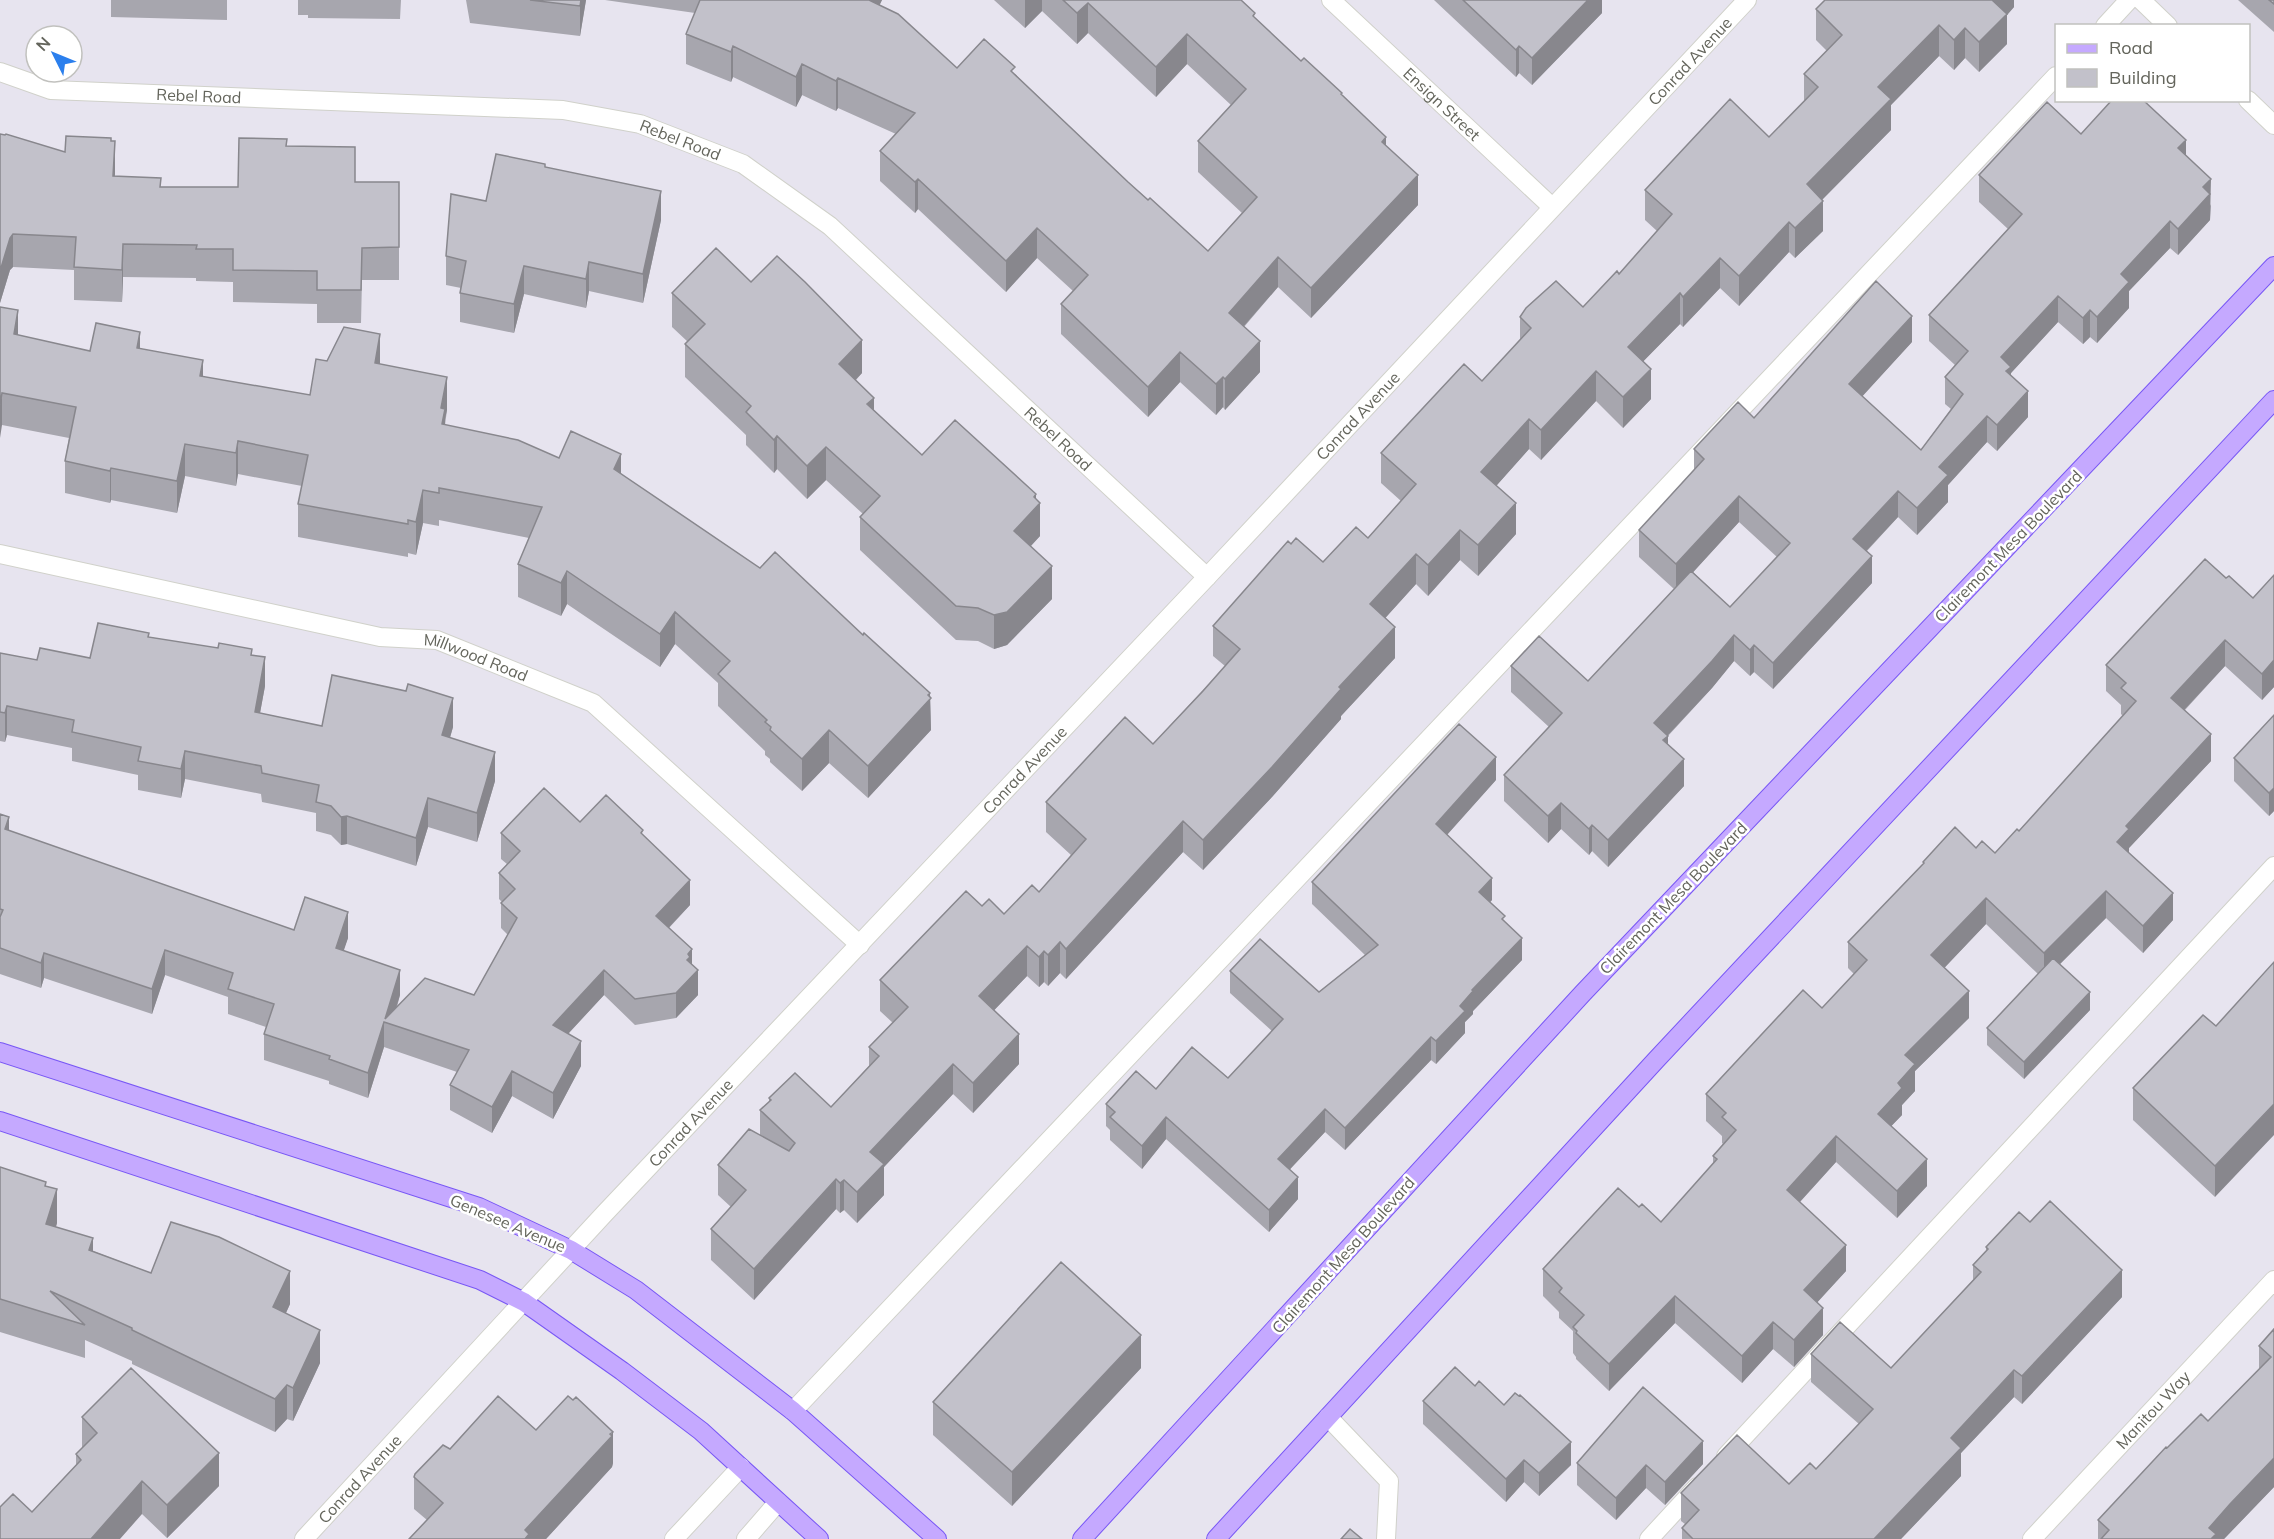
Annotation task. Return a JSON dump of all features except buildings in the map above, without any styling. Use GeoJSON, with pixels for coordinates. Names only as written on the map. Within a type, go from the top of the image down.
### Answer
{"type":"FeatureCollection","features":[{"type":"Feature","properties":{"kind":"main road","name":"Clairemont Mesa Boulevard"},"geometry":{"type":"LineString","coordinates":[[1082,1539],[1583,993],[2274,267]]}},
{"type":"Feature","properties":{"kind":"main road"},"geometry":{"type":"LineString","coordinates":[[1216,1539],[1656,1060],[2274,400]]}},
{"type":"Feature","properties":{"kind":"main road","name":"Genesee Avenue"},"geometry":{"type":"LineString","coordinates":[[0,1052],[479,1207],[571,1250],[636,1290],[793,1411],[937,1539]]}},
{"type":"Feature","properties":{"kind":"main road"},"geometry":{"type":"LineString","coordinates":[[0,1121],[480,1280],[524,1302],[622,1371],[701,1431],[819,1539]]}},
{"type":"Feature","properties":{"kind":"street","name":"Ensign Street"},"geometry":{"type":"LineString","coordinates":[[1331,0],[1552,207]]}},
{"type":"Feature","properties":{"kind":"street","name":"Conrad Avenue"},"geometry":{"type":"LineString","coordinates":[[304,1539],[571,1250],[1207,577],[1747,0]]}},
{"type":"Feature","properties":{"kind":"street"},"geometry":{"type":"LineString","coordinates":[[2106,24],[2129,0]]}},
{"type":"Feature","properties":{"kind":"street"},"geometry":{"type":"LineString","coordinates":[[2141,0],[2166,24]]}},
{"type":"Feature","properties":{"kind":"street","name":"Rebel Road"},"geometry":{"type":"LineString","coordinates":[[0,72],[51,90],[563,110],[640,124],[743,164],[830,226],[1207,577]]}},
{"type":"Feature","properties":{"kind":"street"},"geometry":{"type":"LineString","coordinates":[[793,1411],[2055,77]]}},
{"type":"Feature","properties":{"kind":"street"},"geometry":{"type":"LineString","coordinates":[[2250,102],[2274,125]]}},
{"type":"Feature","properties":{"kind":"street","name":"Millwood Road"},"geometry":{"type":"LineString","coordinates":[[0,554],[380,637],[437,640],[593,703],[860,945]]}},
{"type":"Feature","properties":{"kind":"street"},"geometry":{"type":"LineString","coordinates":[[1649,1539],[2274,866]]}},
{"type":"Feature","properties":{"kind":"street","name":"Manitou Way"},"geometry":{"type":"LineString","coordinates":[[2032,1539],[2274,1280]]}},
{"type":"Feature","properties":{"kind":"street"},"geometry":{"type":"LineString","coordinates":[[1328,1417],[1389,1481],[1386,1539]]}},
{"type":"Feature","properties":{"kind":"street"},"geometry":{"type":"LineString","coordinates":[[674,1539],[741,1467]]}},
{"type":"Feature","properties":{"kind":"street"},"geometry":{"type":"LineString","coordinates":[[746,1539],[778,1502]]}}]}
